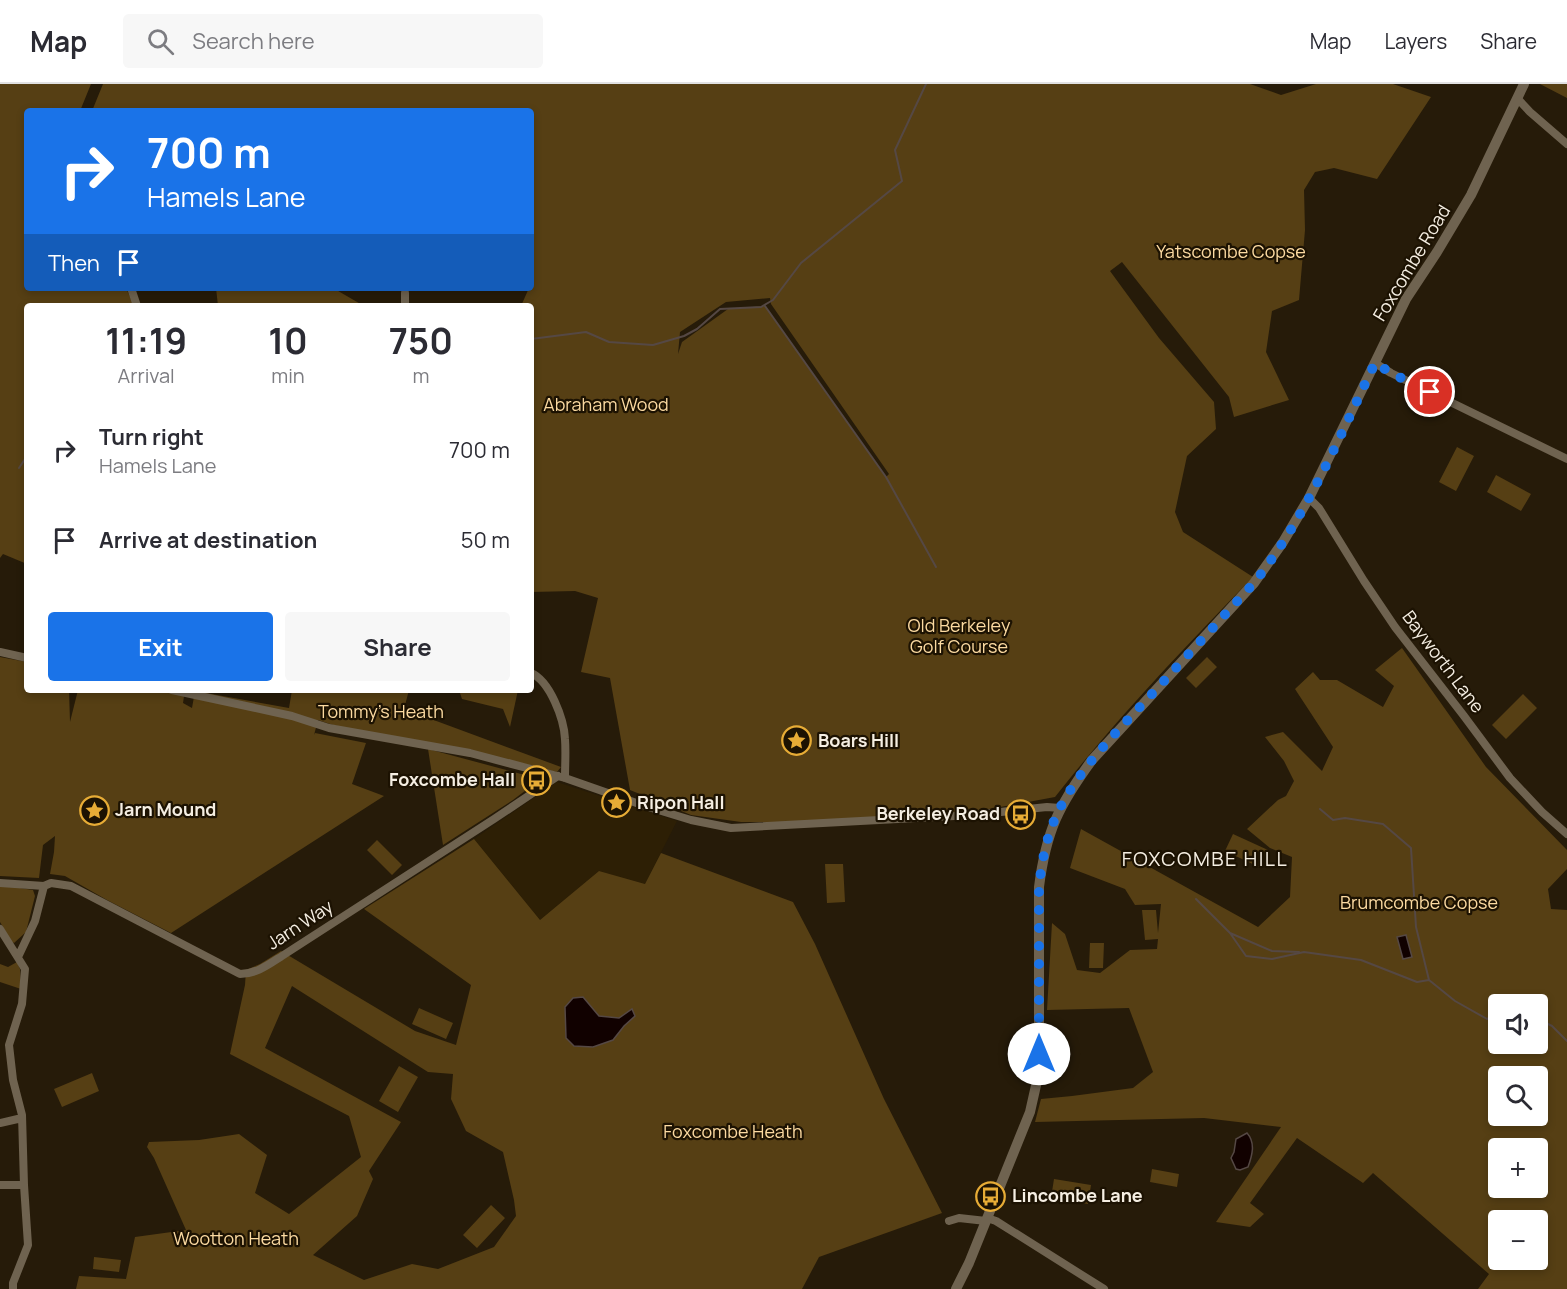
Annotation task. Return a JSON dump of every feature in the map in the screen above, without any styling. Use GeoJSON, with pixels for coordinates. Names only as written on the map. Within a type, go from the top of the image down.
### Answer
{"type":"FeatureCollection","features":[{"type":"Feature","properties":{"kind":"street","name":"Foxcombe Road"},"geometry":{"type":"LineString","coordinates":[[956,1289],[1030,1112],[1037,1081],[1039,887],[1041,865],[1047,842],[1060,808],[1073,786],[1107,742],[1254,583],[1283,542],[1309,498],[1406,299],[1472,195],[1524,84]]}},
{"type":"Feature","properties":{"kind":"street"},"geometry":{"type":"LineString","coordinates":[[1517,98],[1567,144]]}},
{"type":"Feature","properties":{"kind":"street"},"geometry":{"type":"LineString","coordinates":[[405,293],[405,303]]}},
{"type":"Feature","properties":{"kind":"street"},"geometry":{"type":"LineString","coordinates":[[1375,363],[1567,459]]}},
{"type":"Feature","properties":{"kind":"street","name":"Bayworth Lane"},"geometry":{"type":"LineString","coordinates":[[1309,498],[1319,508],[1395,627],[1510,778],[1542,812],[1567,834]]}},
{"type":"Feature","properties":{"kind":"street"},"geometry":{"type":"LineString","coordinates":[[0,652],[24,657]]}},
{"type":"Feature","properties":{"kind":"street"},"geometry":{"type":"LineString","coordinates":[[534,674],[539,676],[555,701],[565,736],[561,777]]}},
{"type":"Feature","properties":{"kind":"street"},"geometry":{"type":"LineString","coordinates":[[186,693],[292,716],[328,728],[470,753],[561,777],[691,820],[732,828],[962,816],[1047,807],[1060,808]]}},
{"type":"Feature","properties":{"kind":"street","name":"Jarn Way"},"geometry":{"type":"LineString","coordinates":[[44,886],[51,883],[71,886],[240,974],[250,974],[282,956],[561,777]]}},
{"type":"Feature","properties":{"kind":"street"},"geometry":{"type":"LineString","coordinates":[[0,883],[44,886],[35,921],[18,957]]}},
{"type":"Feature","properties":{"kind":"street"},"geometry":{"type":"LineString","coordinates":[[0,929],[25,969],[23,996],[9,1044],[13,1080],[22,1118],[28,1245],[13,1283],[13,1289]]}},
{"type":"Feature","properties":{"kind":"street"},"geometry":{"type":"LineString","coordinates":[[0,1124],[22,1118]]}},
{"type":"Feature","properties":{"kind":"street"},"geometry":{"type":"LineString","coordinates":[[0,1185],[24,1185]]}},
{"type":"Feature","properties":{"kind":"street"},"geometry":{"type":"LineString","coordinates":[[949,1221],[959,1218],[996,1221],[1104,1289]]}},
{"type":"Feature","properties":{"kind":"shaded area"},"geometry":{"type":"Polygon","coordinates":[[[557,782],[677,821],[645,884],[599,871],[540,920],[474,839],[557,782]]]}},
{"type":"Feature","properties":{"kind":"shaded area"},"geometry":{"type":"Polygon","coordinates":[[[1406,935],[1412,957],[1403,959],[1397,937],[1406,935]]]}},
{"type":"Feature","properties":{"kind":"shaded area"},"geometry":{"type":"Polygon","coordinates":[[[583,997],[599,1016],[619,1018],[632,1009],[635,1016],[613,1040],[593,1047],[574,1046],[566,1038],[565,1007],[573,998],[583,997]]]}},
{"type":"Feature","properties":{"kind":"shaded area"},"geometry":{"type":"Polygon","coordinates":[[[1247,1133],[1252,1141],[1252,1154],[1248,1167],[1240,1170],[1236,1169],[1231,1158],[1236,1139],[1247,1133]]]}},
{"type":"Feature","properties":{"kind":"green space"},"geometry":{"type":"Polygon","coordinates":[[[0,84],[91,84],[81,108],[24,108],[24,291],[127,291],[133,303],[24,303],[24,563],[3,554],[0,558],[0,84]]]}},
{"type":"Feature","properties":{"kind":"green space"},"geometry":{"type":"Polygon","coordinates":[[[103,84],[1250,84],[1281,95],[1316,84],[1393,84],[1431,97],[1377,179],[1334,168],[1315,172],[1304,190],[1305,230],[1299,300],[1272,311],[1266,352],[1289,400],[1234,417],[1229,397],[1122,262],[1110,271],[1159,338],[1214,402],[1216,429],[1187,456],[1175,512],[1183,532],[1253,577],[1126,712],[1055,797],[973,812],[798,822],[741,822],[691,815],[630,790],[610,678],[581,672],[598,598],[575,591],[534,592],[534,303],[522,303],[528,291],[534,291],[534,108],[93,108],[103,84]],[[770,298],[726,302],[680,332],[678,354],[682,342],[728,309],[765,306],[886,477],[889,474],[771,304],[770,298]]]}},
{"type":"Feature","properties":{"kind":"green space"},"geometry":{"type":"Polygon","coordinates":[[[1540,84],[1567,84],[1567,98],[1540,84]]]}},
{"type":"Feature","properties":{"kind":"green space"},"geometry":{"type":"Polygon","coordinates":[[[216,291],[338,291],[359,303],[218,303],[216,291]]]}},
{"type":"Feature","properties":{"kind":"green space"},"geometry":{"type":"Polygon","coordinates":[[[1457,447],[1474,456],[1456,491],[1439,482],[1457,447]]]}},
{"type":"Feature","properties":{"kind":"green space"},"geometry":{"type":"Polygon","coordinates":[[[1496,475],[1531,494],[1521,511],[1487,492],[1496,475]]]}},
{"type":"Feature","properties":{"kind":"green space","name":"Brumcombe Copse"},"geometry":{"type":"Polygon","coordinates":[[[1402,648],[1486,767],[1567,850],[1567,869],[1548,889],[1551,909],[1567,910],[1567,1289],[1478,1289],[1489,1274],[1373,1173],[1363,1183],[1297,1138],[1250,1203],[1264,1214],[1250,1227],[1216,1222],[1281,1127],[1204,1118],[1035,1122],[1041,1099],[1133,1088],[1153,1072],[1129,1008],[1047,1010],[1052,923],[1065,934],[1077,970],[1100,973],[1130,950],[1157,949],[1158,939],[1145,940],[1142,910],[1156,910],[1158,933],[1161,904],[1135,905],[1125,889],[1070,868],[1081,829],[1258,927],[1290,897],[1292,857],[1270,848],[1247,829],[1278,800],[1286,796],[1294,781],[1284,761],[1265,737],[1283,732],[1322,771],[1333,747],[1295,689],[1313,672],[1320,680],[1337,680],[1383,707],[1394,686],[1375,670],[1402,648]]]}},
{"type":"Feature","properties":{"kind":"green space","name":"Tommy's Heath"},"geometry":{"type":"Polygon","coordinates":[[[0,657],[24,661],[24,693],[69,693],[70,722],[77,693],[185,693],[183,703],[192,708],[195,693],[206,693],[289,708],[292,693],[408,693],[404,709],[561,767],[557,772],[318,720],[314,735],[315,733],[366,743],[352,784],[384,796],[171,933],[65,876],[50,874],[55,836],[43,845],[39,878],[0,876],[0,657]]]}},
{"type":"Feature","properties":{"kind":"green space"},"geometry":{"type":"Polygon","coordinates":[[[1207,657],[1217,667],[1196,688],[1186,678],[1207,657]]]}},
{"type":"Feature","properties":{"kind":"green space"},"geometry":{"type":"Polygon","coordinates":[[[460,693],[517,693],[510,727],[503,709],[462,699],[460,693]]]}},
{"type":"Feature","properties":{"kind":"green space"},"geometry":{"type":"Polygon","coordinates":[[[1523,694],[1537,708],[1506,739],[1492,725],[1523,694]]]}},
{"type":"Feature","properties":{"kind":"green space"},"geometry":{"type":"Polygon","coordinates":[[[428,749],[525,775],[529,778],[530,787],[443,845],[428,749]]]}},
{"type":"Feature","properties":{"kind":"green space"},"geometry":{"type":"Polygon","coordinates":[[[1233,834],[1268,850],[1259,867],[1225,851],[1233,834]]]}},
{"type":"Feature","properties":{"kind":"green space","name":"Foxcombe Heath"},"geometry":{"type":"Polygon","coordinates":[[[474,839],[540,920],[599,871],[645,884],[661,853],[793,902],[815,944],[884,1099],[942,1213],[819,1257],[802,1289],[76,1289],[79,1276],[126,1279],[135,1237],[186,1230],[147,1147],[149,1142],[199,1140],[239,1134],[267,1155],[255,1193],[289,1214],[361,1157],[349,1116],[230,1054],[245,985],[246,970],[281,951],[415,1031],[456,1045],[471,985],[364,909],[474,839]],[[292,986],[265,1048],[401,1122],[369,1171],[373,1179],[357,1216],[313,1255],[364,1280],[412,1264],[438,1269],[494,1247],[516,1216],[503,1152],[466,1131],[451,1099],[453,1074],[428,1072],[292,986]],[[583,997],[613,1040],[635,1016],[619,1018],[598,1016],[583,997]]]}},
{"type":"Feature","properties":{"kind":"green space"},"geometry":{"type":"Polygon","coordinates":[[[377,840],[402,865],[392,875],[367,850],[377,840]]]}},
{"type":"Feature","properties":{"kind":"green space"},"geometry":{"type":"Polygon","coordinates":[[[825,864],[843,864],[845,902],[827,903],[825,864]]]}},
{"type":"Feature","properties":{"kind":"green space"},"geometry":{"type":"Polygon","coordinates":[[[0,885],[33,890],[35,896],[26,932],[14,943],[0,922],[0,885]]]}},
{"type":"Feature","properties":{"kind":"green space"},"geometry":{"type":"Polygon","coordinates":[[[1090,943],[1104,943],[1103,968],[1089,968],[1090,943]]]}},
{"type":"Feature","properties":{"kind":"green space"},"geometry":{"type":"Polygon","coordinates":[[[17,962],[20,969],[21,989],[0,982],[0,964],[8,967],[17,962]]]}},
{"type":"Feature","properties":{"kind":"green space"},"geometry":{"type":"Polygon","coordinates":[[[419,1008],[453,1023],[446,1039],[412,1024],[419,1008]]]}},
{"type":"Feature","properties":{"kind":"green space"},"geometry":{"type":"Polygon","coordinates":[[[399,1066],[418,1077],[398,1112],[379,1101],[399,1066]]]}},
{"type":"Feature","properties":{"kind":"green space"},"geometry":{"type":"Polygon","coordinates":[[[92,1073],[99,1091],[62,1107],[54,1089],[92,1073]]]}},
{"type":"Feature","properties":{"kind":"green space"},"geometry":{"type":"Polygon","coordinates":[[[1152,1169],[1179,1174],[1177,1187],[1150,1182],[1152,1169]]]}},
{"type":"Feature","properties":{"kind":"green space"},"geometry":{"type":"Polygon","coordinates":[[[1054,1179],[1091,1185],[1088,1204],[1051,1198],[1054,1179]]]}},
{"type":"Feature","properties":{"kind":"green space"},"geometry":{"type":"Polygon","coordinates":[[[491,1205],[505,1218],[477,1248],[463,1235],[491,1205]]]}},
{"type":"Feature","properties":{"kind":"green space"},"geometry":{"type":"Polygon","coordinates":[[[94,1257],[121,1260],[119,1272],[93,1269],[94,1257]]]}},
{"type":"Feature","properties":{"kind":"waterway"},"geometry":{"type":"LineString","coordinates":[[534,339],[586,332],[609,342],[653,345],[684,336],[697,329],[720,309],[761,307],[773,300],[801,263],[902,181],[895,150],[926,84]]}},
{"type":"Feature","properties":{"kind":"waterway"},"geometry":{"type":"LineString","coordinates":[[765,306],[886,477],[936,567]]}},
{"type":"Feature","properties":{"kind":"waterway"},"geometry":{"type":"LineString","coordinates":[[19,468],[24,460]]}},
{"type":"Feature","properties":{"kind":"waterway"},"geometry":{"type":"LineString","coordinates":[[1320,809],[1333,820],[1345,818],[1383,824],[1411,848],[1416,927],[1429,980],[1455,1001],[1488,1018]]}},
{"type":"Feature","properties":{"kind":"waterway"},"geometry":{"type":"LineString","coordinates":[[1196,899],[1230,933],[1246,956],[1272,959],[1304,952],[1361,960],[1417,982],[1429,980]]}},
{"type":"Feature","properties":{"kind":"waterway"},"geometry":{"type":"LineString","coordinates":[[1230,933],[1272,951],[1299,952]]}},
{"type":"Feature","properties":{"kind":"waterway"},"geometry":{"type":"LineString","coordinates":[[1548,1024],[1567,1041]]}},
{"type":"Feature","properties":{"kind":"place","name":"Boars Hill"},"geometry":{"type":"Point","coordinates":[797,741]}},
{"type":"Feature","properties":{"kind":"place","name":"Foxcombe Hall"},"geometry":{"type":"Point","coordinates":[536,780]}},
{"type":"Feature","properties":{"kind":"place","name":"Ripon Hall"},"geometry":{"type":"Point","coordinates":[616,803]}},
{"type":"Feature","properties":{"kind":"place","name":"Jarn Mound"},"geometry":{"type":"Point","coordinates":[94,810]}},
{"type":"Feature","properties":{"kind":"place","name":"Berkeley Road"},"geometry":{"type":"Point","coordinates":[1021,814]}},
{"type":"Feature","properties":{"kind":"place","name":"Lincombe Lane"},"geometry":{"type":"Point","coordinates":[991,1196]}},
{"type":"Feature","properties":{"kind":"district","name":"FOXCOMBE HILL"},"geometry":{"type":"Point","coordinates":[1205,859]}},
{"type":"Feature","properties":{"kind":"route"},"geometry":{"type":"LineString","coordinates":[[1039,1054],[1039,887],[1041,865],[1047,842],[1060,808],[1073,786],[1107,742],[1254,583],[1271,560],[1309,498],[1375,363],[1430,392]]}},
{"type":"Feature","properties":{"kind":"park label","name":"Yatscombe Copse"},"geometry":{"type":"Point","coordinates":[1231,252]}},
{"type":"Feature","properties":{"kind":"park label","name":"Abraham Wood"},"geometry":{"type":"Point","coordinates":[606,405]}},
{"type":"Feature","properties":{"kind":"park label","name":"Old Berkeley Golf Course"},"geometry":{"type":"Point","coordinates":[959,636]}},
{"type":"Feature","properties":{"kind":"park label","name":"Wootton Heath"},"geometry":{"type":"Point","coordinates":[236,1239]}}]}
